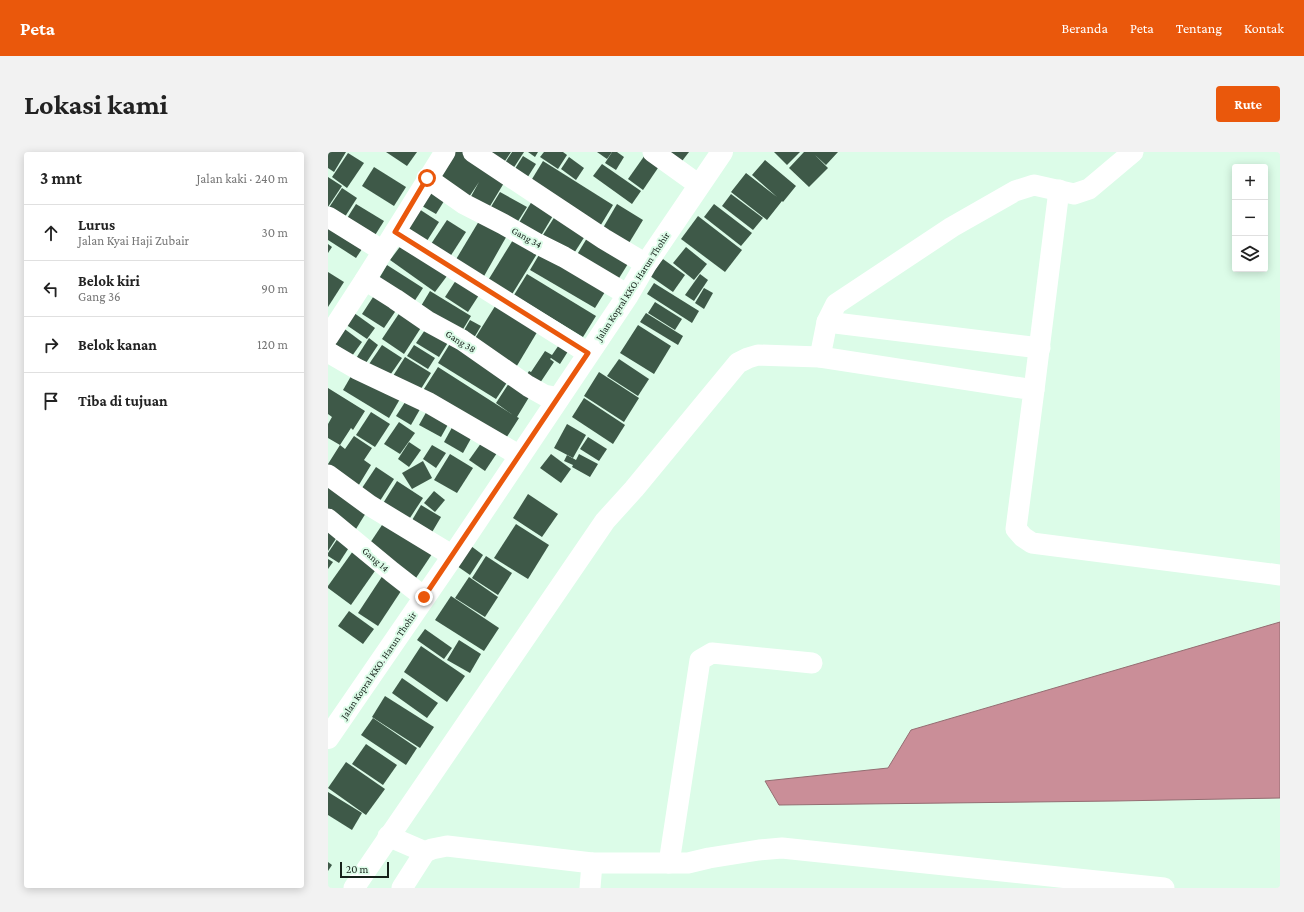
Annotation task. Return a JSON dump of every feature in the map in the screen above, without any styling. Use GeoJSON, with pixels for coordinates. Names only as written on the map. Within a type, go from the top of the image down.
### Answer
{"type":"FeatureCollection","features":[{"type":"Feature","properties":{"kind":"main road","name":"Jalan Kopral KKO. Harun Thohir"},"geometry":{"type":"LineString","coordinates":[[328,738],[453,556],[722,152]]}},
{"type":"Feature","properties":{"kind":"street"},"geometry":{"type":"LineString","coordinates":[[328,337],[395,232],[427,178],[445,152]]}},
{"type":"Feature","properties":{"kind":"street"},"geometry":{"type":"LineString","coordinates":[[473,152],[604,239],[646,264]]}},
{"type":"Feature","properties":{"kind":"street"},"geometry":{"type":"LineString","coordinates":[[653,152],[699,185]]}},
{"type":"Feature","properties":{"kind":"street"},"geometry":{"type":"LineString","coordinates":[[820,357],[827,322],[836,304],[952,227],[1015,191],[1034,185],[1074,194],[1089,189],[1133,152]]}},
{"type":"Feature","properties":{"kind":"street","name":"Gang 34"},"geometry":{"type":"LineString","coordinates":[[427,178],[464,204],[538,244],[564,256],[628,295]]}},
{"type":"Feature","properties":{"kind":"street"},"geometry":{"type":"LineString","coordinates":[[1059,190],[1016,529],[1023,537],[1032,543],[1280,575]]}},
{"type":"Feature","properties":{"kind":"street"},"geometry":{"type":"LineString","coordinates":[[328,218],[383,251]]}},
{"type":"Feature","properties":{"kind":"street"},"geometry":{"type":"LineString","coordinates":[[395,232],[588,353]]}},
{"type":"Feature","properties":{"kind":"street","name":"Gang 38"},"geometry":{"type":"LineString","coordinates":[[365,280],[395,298],[427,321],[462,340],[528,386],[544,395],[559,398]]}},
{"type":"Feature","properties":{"kind":"street"},"geometry":{"type":"LineString","coordinates":[[827,322],[1040,348]]}},
{"type":"Feature","properties":{"kind":"street"},"geometry":{"type":"LineString","coordinates":[[328,352],[357,369],[429,403],[520,456]]}},
{"type":"Feature","properties":{"kind":"street"},"geometry":{"type":"LineString","coordinates":[[354,888],[388,836],[605,521],[634,489],[738,363],[758,355],[820,357],[1034,390]]}},
{"type":"Feature","properties":{"kind":"street"},"geometry":{"type":"LineString","coordinates":[[328,474],[369,505],[453,556]]}},
{"type":"Feature","properties":{"kind":"street","name":"Gang 14"},"geometry":{"type":"LineString","coordinates":[[328,520],[424,597]]}},
{"type":"Feature","properties":{"kind":"street"},"geometry":{"type":"LineString","coordinates":[[669,863],[700,660],[712,653],[812,663]]}},
{"type":"Feature","properties":{"kind":"street"},"geometry":{"type":"LineString","coordinates":[[388,836],[425,852]]}},
{"type":"Feature","properties":{"kind":"street"},"geometry":{"type":"LineString","coordinates":[[402,888],[425,852],[447,846],[592,863],[688,863],[730,855],[782,848],[1164,888]]}},
{"type":"Feature","properties":{"kind":"street"},"geometry":{"type":"LineString","coordinates":[[590,888],[592,863]]}},
{"type":"Feature","properties":{"kind":"shaded area"},"geometry":{"type":"Polygon","coordinates":[[[1280,622],[1280,798],[779,805],[765,781],[888,768],[911,730],[1280,622]]]}},
{"type":"Feature","properties":{"kind":"building"},"geometry":{"type":"Polygon","coordinates":[[[328,152],[346,152],[334,172],[328,168],[328,152]]]}},
{"type":"Feature","properties":{"kind":"building"},"geometry":{"type":"Polygon","coordinates":[[[386,152],[417,152],[407,166],[386,152]]]}},
{"type":"Feature","properties":{"kind":"building"},"geometry":{"type":"Polygon","coordinates":[[[450,152],[464,152],[507,178],[487,211],[469,200],[479,182],[467,200],[433,178],[450,152]]]}},
{"type":"Feature","properties":{"kind":"building"},"geometry":{"type":"Polygon","coordinates":[[[479,152],[511,152],[501,167],[479,152]]]}},
{"type":"Feature","properties":{"kind":"building"},"geometry":{"type":"Polygon","coordinates":[[[512,152],[524,152],[511,172],[503,166],[512,152]]]}},
{"type":"Feature","properties":{"kind":"building"},"geometry":{"type":"Polygon","coordinates":[[[528,152],[538,152],[535,157],[528,152]]]}},
{"type":"Feature","properties":{"kind":"building"},"geometry":{"type":"Polygon","coordinates":[[[544,152],[563,152],[567,155],[558,169],[540,157],[544,152]]]}},
{"type":"Feature","properties":{"kind":"building"},"geometry":{"type":"Polygon","coordinates":[[[597,152],[612,152],[607,159],[597,152]]]}},
{"type":"Feature","properties":{"kind":"building"},"geometry":{"type":"Polygon","coordinates":[[[612,152],[617,152],[624,157],[616,170],[605,163],[612,152]]]}},
{"type":"Feature","properties":{"kind":"building"},"geometry":{"type":"Polygon","coordinates":[[[660,152],[689,152],[679,165],[660,152]]]}},
{"type":"Feature","properties":{"kind":"building"},"geometry":{"type":"Polygon","coordinates":[[[774,152],[800,152],[787,165],[774,152]]]}},
{"type":"Feature","properties":{"kind":"building"},"geometry":{"type":"Polygon","coordinates":[[[804,152],[838,152],[826,165],[815,155],[828,168],[809,187],[789,168],[804,152]]]}},
{"type":"Feature","properties":{"kind":"building"},"geometry":{"type":"Polygon","coordinates":[[[348,153],[364,163],[347,188],[332,177],[348,153]]]}},
{"type":"Feature","properties":{"kind":"building"},"geometry":{"type":"Polygon","coordinates":[[[645,155],[660,165],[643,190],[628,179],[645,155]]]}},
{"type":"Feature","properties":{"kind":"building"},"geometry":{"type":"Polygon","coordinates":[[[523,156],[536,164],[524,183],[511,175],[523,156]]]}},
{"type":"Feature","properties":{"kind":"building"},"geometry":{"type":"Polygon","coordinates":[[[569,157],[584,168],[576,180],[561,169],[569,157]]]}},
{"type":"Feature","properties":{"kind":"building"},"geometry":{"type":"Polygon","coordinates":[[[765,160],[796,186],[767,220],[731,192],[746,173],[777,197],[752,175],[765,160]]]}},
{"type":"Feature","properties":{"kind":"building"},"geometry":{"type":"Polygon","coordinates":[[[543,161],[613,205],[599,228],[529,184],[543,161]]]}},
{"type":"Feature","properties":{"kind":"building"},"geometry":{"type":"Polygon","coordinates":[[[602,164],[641,191],[632,204],[593,176],[602,164]]]}},
{"type":"Feature","properties":{"kind":"building"},"geometry":{"type":"Polygon","coordinates":[[[374,167],[406,187],[394,206],[362,186],[374,167]]]}},
{"type":"Feature","properties":{"kind":"building"},"geometry":{"type":"Polygon","coordinates":[[[328,177],[342,186],[328,207],[328,177]]]}},
{"type":"Feature","properties":{"kind":"building"},"geometry":{"type":"Polygon","coordinates":[[[425,185],[446,198],[436,214],[415,202],[425,185]]]}},
{"type":"Feature","properties":{"kind":"building"},"geometry":{"type":"Polygon","coordinates":[[[342,188],[357,198],[341,223],[328,209],[342,188]]]}},
{"type":"Feature","properties":{"kind":"building"},"geometry":{"type":"Polygon","coordinates":[[[500,192],[527,207],[515,226],[489,210],[500,192]]]}},
{"type":"Feature","properties":{"kind":"building"},"geometry":{"type":"Polygon","coordinates":[[[731,194],[763,218],[753,230],[722,206],[731,194]]]}},
{"type":"Feature","properties":{"kind":"building"},"geometry":{"type":"Polygon","coordinates":[[[535,196],[557,209],[539,239],[517,226],[535,196]]]}},
{"type":"Feature","properties":{"kind":"building"},"geometry":{"type":"Polygon","coordinates":[[[356,204],[384,221],[372,240],[344,223],[356,204]]]}},
{"type":"Feature","properties":{"kind":"building"},"geometry":{"type":"Polygon","coordinates":[[[617,204],[643,220],[626,248],[600,233],[617,204]]]}},
{"type":"Feature","properties":{"kind":"building"},"geometry":{"type":"Polygon","coordinates":[[[714,204],[752,233],[741,246],[704,217],[714,204]]]}},
{"type":"Feature","properties":{"kind":"building"},"geometry":{"type":"Polygon","coordinates":[[[419,209],[439,222],[425,244],[405,231],[419,209]]]}},
{"type":"Feature","properties":{"kind":"building"},"geometry":{"type":"Polygon","coordinates":[[[557,213],[587,233],[571,258],[541,238],[557,213]]]}},
{"type":"Feature","properties":{"kind":"building"},"geometry":{"type":"Polygon","coordinates":[[[482,216],[509,232],[483,278],[455,261],[482,216]]]}},
{"type":"Feature","properties":{"kind":"building"},"geometry":{"type":"Polygon","coordinates":[[[698,216],[742,250],[725,272],[681,239],[698,216]]]}},
{"type":"Feature","properties":{"kind":"building"},"geometry":{"type":"Polygon","coordinates":[[[328,219],[366,243],[356,258],[328,240],[328,219]]]}},
{"type":"Feature","properties":{"kind":"building"},"geometry":{"type":"Polygon","coordinates":[[[447,220],[466,232],[446,263],[427,250],[447,220]]]}},
{"type":"Feature","properties":{"kind":"building"},"geometry":{"type":"Polygon","coordinates":[[[590,233],[631,259],[616,283],[575,258],[590,233]]]}},
{"type":"Feature","properties":{"kind":"building"},"geometry":{"type":"Polygon","coordinates":[[[516,235],[540,249],[511,296],[487,282],[516,235]]]}},
{"type":"Feature","properties":{"kind":"building"},"geometry":{"type":"Polygon","coordinates":[[[405,240],[450,272],[435,292],[390,260],[405,240]]]}},
{"type":"Feature","properties":{"kind":"building"},"geometry":{"type":"Polygon","coordinates":[[[328,244],[332,247],[328,253],[328,244]]]}},
{"type":"Feature","properties":{"kind":"building"},"geometry":{"type":"Polygon","coordinates":[[[686,247],[707,264],[694,280],[673,263],[686,247]]]}},
{"type":"Feature","properties":{"kind":"building"},"geometry":{"type":"Polygon","coordinates":[[[543,248],[608,287],[595,308],[530,270],[543,248]]]}},
{"type":"Feature","properties":{"kind":"building"},"geometry":{"type":"Polygon","coordinates":[[[663,259],[685,275],[673,292],[650,276],[663,259]]]}},
{"type":"Feature","properties":{"kind":"building"},"geometry":{"type":"Polygon","coordinates":[[[387,265],[423,288],[412,305],[377,282],[387,265]]]}},
{"type":"Feature","properties":{"kind":"building"},"geometry":{"type":"Polygon","coordinates":[[[328,272],[344,282],[328,307],[328,272]]]}},
{"type":"Feature","properties":{"kind":"building"},"geometry":{"type":"Polygon","coordinates":[[[527,274],[596,316],[583,337],[514,295],[527,274]]]}},
{"type":"Feature","properties":{"kind":"building"},"geometry":{"type":"Polygon","coordinates":[[[700,274],[708,280],[694,301],[685,295],[700,274]]]}},
{"type":"Feature","properties":{"kind":"building"},"geometry":{"type":"Polygon","coordinates":[[[458,277],[481,292],[468,312],[445,297],[458,277]]]}},
{"type":"Feature","properties":{"kind":"building"},"geometry":{"type":"Polygon","coordinates":[[[654,283],[699,311],[692,323],[647,294],[654,283]]]}},
{"type":"Feature","properties":{"kind":"building"},"geometry":{"type":"Polygon","coordinates":[[[704,288],[713,293],[704,309],[695,303],[704,288]]]}},
{"type":"Feature","properties":{"kind":"building"},"geometry":{"type":"Polygon","coordinates":[[[377,291],[399,306],[384,328],[362,314],[377,291]]]}},
{"type":"Feature","properties":{"kind":"building"},"geometry":{"type":"Polygon","coordinates":[[[430,291],[471,316],[459,336],[418,311],[430,291]]]}},
{"type":"Feature","properties":{"kind":"building"},"geometry":{"type":"Polygon","coordinates":[[[655,302],[682,319],[675,330],[648,313],[655,302]]]}},
{"type":"Feature","properties":{"kind":"building"},"geometry":{"type":"Polygon","coordinates":[[[497,303],[539,329],[515,369],[472,343],[497,303]]]}},
{"type":"Feature","properties":{"kind":"building"},"geometry":{"type":"Polygon","coordinates":[[[402,309],[424,323],[404,354],[382,339],[402,309]]]}},
{"type":"Feature","properties":{"kind":"building"},"geometry":{"type":"Polygon","coordinates":[[[350,310],[375,328],[367,339],[342,322],[350,310]]]}},
{"type":"Feature","properties":{"kind":"building"},"geometry":{"type":"Polygon","coordinates":[[[646,313],[683,336],[678,345],[640,322],[646,313]]]}},
{"type":"Feature","properties":{"kind":"building"},"geometry":{"type":"Polygon","coordinates":[[[470,320],[481,326],[471,343],[460,337],[470,320]]]}},
{"type":"Feature","properties":{"kind":"building"},"geometry":{"type":"Polygon","coordinates":[[[638,325],[671,346],[654,374],[620,353],[638,325]]]}},
{"type":"Feature","properties":{"kind":"building"},"geometry":{"type":"Polygon","coordinates":[[[342,327],[362,342],[352,356],[332,342],[342,327]]]}},
{"type":"Feature","properties":{"kind":"building"},"geometry":{"type":"Polygon","coordinates":[[[427,327],[449,341],[439,357],[416,343],[427,327]]]}},
{"type":"Feature","properties":{"kind":"building"},"geometry":{"type":"Polygon","coordinates":[[[369,338],[378,345],[362,369],[353,363],[369,338]]]}},
{"type":"Feature","properties":{"kind":"building"},"geometry":{"type":"Polygon","coordinates":[[[563,339],[572,345],[560,364],[551,358],[550,359],[554,362],[536,389],[523,381],[545,351],[552,355],[563,339]]]}},
{"type":"Feature","properties":{"kind":"building"},"geometry":{"type":"Polygon","coordinates":[[[451,342],[510,378],[496,399],[438,363],[451,342]]]}},
{"type":"Feature","properties":{"kind":"building"},"geometry":{"type":"Polygon","coordinates":[[[382,345],[402,358],[386,381],[367,367],[382,345]]]}},
{"type":"Feature","properties":{"kind":"building"},"geometry":{"type":"Polygon","coordinates":[[[414,345],[435,358],[428,369],[407,356],[414,345]]]}},
{"type":"Feature","properties":{"kind":"building"},"geometry":{"type":"Polygon","coordinates":[[[405,357],[431,373],[419,392],[393,376],[405,357]]]}},
{"type":"Feature","properties":{"kind":"building"},"geometry":{"type":"Polygon","coordinates":[[[619,359],[649,379],[638,396],[607,376],[619,359]]]}},
{"type":"Feature","properties":{"kind":"building"},"geometry":{"type":"Polygon","coordinates":[[[438,367],[513,415],[496,403],[511,380],[531,394],[517,417],[519,418],[503,443],[422,392],[438,367]]]}},
{"type":"Feature","properties":{"kind":"building"},"geometry":{"type":"Polygon","coordinates":[[[354,371],[400,399],[389,418],[343,390],[354,371]]]}},
{"type":"Feature","properties":{"kind":"building"},"geometry":{"type":"Polygon","coordinates":[[[599,372],[639,398],[624,422],[584,396],[599,372]]]}},
{"type":"Feature","properties":{"kind":"building"},"geometry":{"type":"Polygon","coordinates":[[[328,388],[365,411],[353,430],[351,428],[340,445],[328,438],[328,424],[332,417],[328,414],[328,388]]]}},
{"type":"Feature","properties":{"kind":"building"},"geometry":{"type":"Polygon","coordinates":[[[409,396],[423,404],[411,425],[396,416],[409,396]]]}},
{"type":"Feature","properties":{"kind":"building"},"geometry":{"type":"Polygon","coordinates":[[[584,398],[625,425],[613,444],[572,417],[584,398]]]}},
{"type":"Feature","properties":{"kind":"building"},"geometry":{"type":"Polygon","coordinates":[[[428,409],[450,421],[441,437],[419,425],[428,409]]]}},
{"type":"Feature","properties":{"kind":"building"},"geometry":{"type":"Polygon","coordinates":[[[371,412],[390,424],[375,447],[356,435],[371,412]]]}},
{"type":"Feature","properties":{"kind":"building"},"geometry":{"type":"Polygon","coordinates":[[[399,422],[415,433],[400,454],[384,444],[399,422]]]}},
{"type":"Feature","properties":{"kind":"building"},"geometry":{"type":"Polygon","coordinates":[[[455,422],[474,433],[463,453],[444,442],[455,422]]]}},
{"type":"Feature","properties":{"kind":"building"},"geometry":{"type":"Polygon","coordinates":[[[567,424],[586,435],[573,458],[554,448],[567,424]]]}},
{"type":"Feature","properties":{"kind":"building"},"geometry":{"type":"Polygon","coordinates":[[[354,436],[372,448],[364,460],[371,465],[357,488],[328,470],[328,464],[340,445],[345,449],[354,436]]]}},
{"type":"Feature","properties":{"kind":"building"},"geometry":{"type":"Polygon","coordinates":[[[588,437],[607,449],[599,461],[580,449],[588,437]]]}},
{"type":"Feature","properties":{"kind":"building"},"geometry":{"type":"Polygon","coordinates":[[[484,439],[499,450],[485,471],[469,460],[484,439]]]}},
{"type":"Feature","properties":{"kind":"building"},"geometry":{"type":"Polygon","coordinates":[[[409,442],[421,450],[409,467],[398,459],[409,442]]]}},
{"type":"Feature","properties":{"kind":"building"},"geometry":{"type":"Polygon","coordinates":[[[432,445],[446,453],[436,468],[423,459],[432,445]]]}},
{"type":"Feature","properties":{"kind":"building"},"geometry":{"type":"Polygon","coordinates":[[[450,454],[473,468],[457,493],[434,480],[450,454]]]}},
{"type":"Feature","properties":{"kind":"building"},"geometry":{"type":"Polygon","coordinates":[[[551,454],[571,469],[561,483],[540,468],[551,454]]]}},
{"type":"Feature","properties":{"kind":"building"},"geometry":{"type":"Polygon","coordinates":[[[579,454],[598,464],[590,477],[572,467],[573,465],[564,461],[567,455],[576,460],[579,454]]]}},
{"type":"Feature","properties":{"kind":"building"},"geometry":{"type":"Polygon","coordinates":[[[423,461],[432,478],[412,489],[402,473],[423,461]]]}},
{"type":"Feature","properties":{"kind":"building"},"geometry":{"type":"Polygon","coordinates":[[[376,467],[394,479],[378,504],[360,491],[376,467]]]}},
{"type":"Feature","properties":{"kind":"building"},"geometry":{"type":"Polygon","coordinates":[[[397,481],[423,498],[406,524],[380,508],[397,481]]]}},
{"type":"Feature","properties":{"kind":"building"},"geometry":{"type":"Polygon","coordinates":[[[328,482],[369,508],[356,529],[328,512],[328,482]]]}},
{"type":"Feature","properties":{"kind":"building"},"geometry":{"type":"Polygon","coordinates":[[[434,491],[445,500],[435,512],[424,503],[434,491]]]}},
{"type":"Feature","properties":{"kind":"building"},"geometry":{"type":"Polygon","coordinates":[[[528,494],[558,514],[542,537],[513,518],[528,494]]]}},
{"type":"Feature","properties":{"kind":"building"},"geometry":{"type":"Polygon","coordinates":[[[421,505],[441,517],[428,539],[408,527],[421,505]]]}},
{"type":"Feature","properties":{"kind":"building"},"geometry":{"type":"Polygon","coordinates":[[[386,519],[434,551],[416,578],[368,546],[386,519]]]}},
{"type":"Feature","properties":{"kind":"building"},"geometry":{"type":"Polygon","coordinates":[[[516,524],[549,545],[528,579],[494,558],[516,524]]]}},
{"type":"Feature","properties":{"kind":"building"},"geometry":{"type":"Polygon","coordinates":[[[328,526],[339,534],[328,551],[328,526]]]}},
{"type":"Feature","properties":{"kind":"building"},"geometry":{"type":"Polygon","coordinates":[[[338,538],[350,546],[339,563],[328,556],[328,553],[338,538]]]}},
{"type":"Feature","properties":{"kind":"building"},"geometry":{"type":"Polygon","coordinates":[[[471,546],[483,555],[470,575],[457,566],[471,546]]]}},
{"type":"Feature","properties":{"kind":"building"},"geometry":{"type":"Polygon","coordinates":[[[353,551],[377,568],[351,605],[328,588],[328,586],[353,551]]]}},
{"type":"Feature","properties":{"kind":"building"},"geometry":{"type":"Polygon","coordinates":[[[486,556],[512,573],[498,595],[472,578],[486,556]]]}},
{"type":"Feature","properties":{"kind":"building"},"geometry":{"type":"Polygon","coordinates":[[[328,559],[333,562],[328,569],[328,559]]]}},
{"type":"Feature","properties":{"kind":"building"},"geometry":{"type":"Polygon","coordinates":[[[385,572],[405,585],[378,626],[358,613],[385,572]]]}},
{"type":"Feature","properties":{"kind":"building"},"geometry":{"type":"Polygon","coordinates":[[[469,577],[498,597],[485,617],[455,598],[469,577]]]}},
{"type":"Feature","properties":{"kind":"building"},"geometry":{"type":"Polygon","coordinates":[[[451,596],[499,628],[484,651],[435,620],[451,596]]]}},
{"type":"Feature","properties":{"kind":"building"},"geometry":{"type":"Polygon","coordinates":[[[349,611],[374,629],[363,644],[338,626],[349,611]]]}},
{"type":"Feature","properties":{"kind":"building"},"geometry":{"type":"Polygon","coordinates":[[[425,629],[452,648],[444,659],[417,640],[425,629]]]}},
{"type":"Feature","properties":{"kind":"building"},"geometry":{"type":"Polygon","coordinates":[[[459,640],[481,654],[470,673],[447,660],[459,640]]]}},
{"type":"Feature","properties":{"kind":"building"},"geometry":{"type":"Polygon","coordinates":[[[421,646],[465,676],[447,702],[404,672],[421,646]]]}},
{"type":"Feature","properties":{"kind":"building"},"geometry":{"type":"Polygon","coordinates":[[[402,678],[438,703],[427,718],[392,693],[402,678]]]}},
{"type":"Feature","properties":{"kind":"building"},"geometry":{"type":"Polygon","coordinates":[[[385,696],[434,727],[420,748],[372,717],[385,696]]]}},
{"type":"Feature","properties":{"kind":"building"},"geometry":{"type":"Polygon","coordinates":[[[373,718],[417,748],[406,765],[361,735],[373,718]]]}},
{"type":"Feature","properties":{"kind":"building"},"geometry":{"type":"Polygon","coordinates":[[[366,744],[397,765],[383,785],[352,764],[366,744]]]}},
{"type":"Feature","properties":{"kind":"building"},"geometry":{"type":"Polygon","coordinates":[[[346,762],[385,789],[366,815],[328,788],[346,762]]]}},
{"type":"Feature","properties":{"kind":"building"},"geometry":{"type":"Polygon","coordinates":[[[328,792],[362,813],[352,830],[328,815],[328,792]]]}},
{"type":"Feature","properties":{"kind":"building"},"geometry":{"type":"Polygon","coordinates":[[[328,862],[332,865],[328,871],[328,862]]]}},
{"type":"Feature","properties":{"kind":"route"},"geometry":{"type":"LineString","coordinates":[[424,597],[588,353],[395,232],[427,178]]}}]}
